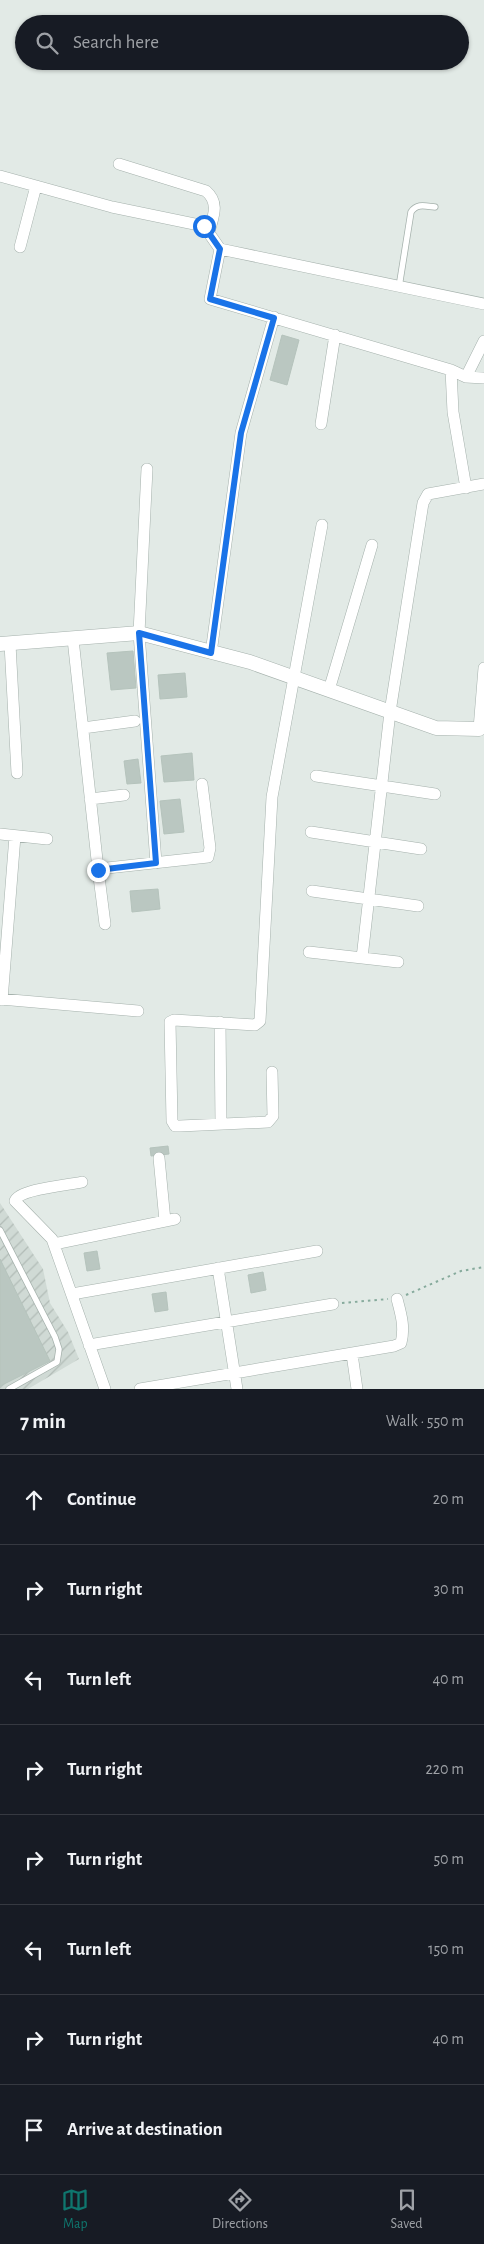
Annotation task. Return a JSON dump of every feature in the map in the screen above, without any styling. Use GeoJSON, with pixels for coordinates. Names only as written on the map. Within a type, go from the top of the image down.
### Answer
{"type":"FeatureCollection","features":[{"type":"Feature","properties":{"kind":"street"},"geometry":{"type":"LineString","coordinates":[[119,164],[206,191],[212,196],[215,204],[209,232]]}},
{"type":"Feature","properties":{"kind":"street"},"geometry":{"type":"LineString","coordinates":[[0,176],[112,207],[204,226],[220,249],[210,299],[451,370],[466,377],[484,378]]}},
{"type":"Feature","properties":{"kind":"street"},"geometry":{"type":"LineString","coordinates":[[20,247],[36,186]]}},
{"type":"Feature","properties":{"kind":"street"},"geometry":{"type":"LineString","coordinates":[[220,249],[484,304]]}},
{"type":"Feature","properties":{"kind":"street"},"geometry":{"type":"LineString","coordinates":[[211,653],[241,433],[274,318]]}},
{"type":"Feature","properties":{"kind":"street"},"geometry":{"type":"LineString","coordinates":[[321,424],[335,335]]}},
{"type":"Feature","properties":{"kind":"street"},"geometry":{"type":"LineString","coordinates":[[466,377],[484,341]]}},
{"type":"Feature","properties":{"kind":"street"},"geometry":{"type":"LineString","coordinates":[[451,370],[453,412],[466,488]]}},
{"type":"Feature","properties":{"kind":"street"},"geometry":{"type":"LineString","coordinates":[[147,468],[139,633],[156,863]]}},
{"type":"Feature","properties":{"kind":"street"},"geometry":{"type":"LineString","coordinates":[[362,958],[390,712],[423,503],[428,494],[484,484]]}},
{"type":"Feature","properties":{"kind":"street"},"geometry":{"type":"LineString","coordinates":[[272,1072],[271,1120],[268,1122],[180,1126],[174,1124],[171,1116],[170,1022],[174,1020],[255,1025],[260,1021],[272,797],[322,525]]}},
{"type":"Feature","properties":{"kind":"street"},"geometry":{"type":"LineString","coordinates":[[329,690],[372,545]]}},
{"type":"Feature","properties":{"kind":"street"},"geometry":{"type":"LineString","coordinates":[[17,773],[5,644],[139,633],[250,662],[436,728],[482,727],[484,668]]}},
{"type":"Feature","properties":{"kind":"street"},"geometry":{"type":"LineString","coordinates":[[73,639],[105,924]]}},
{"type":"Feature","properties":{"kind":"street"},"geometry":{"type":"LineString","coordinates":[[83,728],[135,721]]}},
{"type":"Feature","properties":{"kind":"street"},"geometry":{"type":"LineString","coordinates":[[316,776],[435,794]]}},
{"type":"Feature","properties":{"kind":"street"},"geometry":{"type":"LineString","coordinates":[[98,870],[208,856],[210,848],[202,784]]}},
{"type":"Feature","properties":{"kind":"street"},"geometry":{"type":"LineString","coordinates":[[90,799],[124,795]]}},
{"type":"Feature","properties":{"kind":"street"},"geometry":{"type":"LineString","coordinates":[[311,832],[421,849]]}},
{"type":"Feature","properties":{"kind":"street"},"geometry":{"type":"LineString","coordinates":[[0,834],[46,839]]}},
{"type":"Feature","properties":{"kind":"street"},"geometry":{"type":"LineString","coordinates":[[16,836],[1,999],[138,1011]]}},
{"type":"Feature","properties":{"kind":"street"},"geometry":{"type":"LineString","coordinates":[[312,891],[418,906]]}},
{"type":"Feature","properties":{"kind":"street"},"geometry":{"type":"LineString","coordinates":[[309,952],[398,962]]}},
{"type":"Feature","properties":{"kind":"street"},"geometry":{"type":"LineString","coordinates":[[220,1022],[221,1124]]}},
{"type":"Feature","properties":{"kind":"street"},"geometry":{"type":"LineString","coordinates":[[54,1244],[170,1220],[158,1158]]}},
{"type":"Feature","properties":{"kind":"street"},"geometry":{"type":"LineString","coordinates":[[82,1182],[29,1192],[16,1198],[15,1201],[19,1208],[45,1229],[54,1244],[104,1389]]}},
{"type":"Feature","properties":{"kind":"street"},"geometry":{"type":"LineString","coordinates":[[72,1294],[317,1251]]}},
{"type":"Feature","properties":{"kind":"street"},"geometry":{"type":"LineString","coordinates":[[218,1268],[237,1389]]}},
{"type":"Feature","properties":{"kind":"street"},"geometry":{"type":"LineString","coordinates":[[140,1389],[394,1346],[401,1343],[403,1323],[397,1299]]}},
{"type":"Feature","properties":{"kind":"street"},"geometry":{"type":"LineString","coordinates":[[89,1345],[227,1320],[333,1304]]}},
{"type":"Feature","properties":{"kind":"street"},"geometry":{"type":"LineString","coordinates":[[352,1354],[357,1389]]}},
{"type":"Feature","properties":{"kind":"lane"},"geometry":{"type":"LineString","coordinates":[[399,287],[411,212],[414,207],[421,205],[435,207]]}},
{"type":"Feature","properties":{"kind":"lane"},"geometry":{"type":"LineString","coordinates":[[0,1230],[55,1337],[59,1349],[57,1362],[8,1389]]}},
{"type":"Feature","properties":{"kind":"path"},"geometry":{"type":"LineString","coordinates":[[333,1304],[397,1299],[461,1271],[484,1267]]}},
{"type":"Feature","properties":{"kind":"shaded area"},"geometry":{"type":"Polygon","coordinates":[[[0,1203],[43,1269],[50,1303],[68,1332],[79,1359],[28,1389],[0,1389],[0,1203]]]}},
{"type":"Feature","properties":{"kind":"building"},"geometry":{"type":"Polygon","coordinates":[[[282,335],[299,340],[287,385],[270,380],[282,335]]]}},
{"type":"Feature","properties":{"kind":"building"},"geometry":{"type":"Polygon","coordinates":[[[133,651],[136,688],[111,690],[107,653],[133,651]]]}},
{"type":"Feature","properties":{"kind":"building"},"geometry":{"type":"Polygon","coordinates":[[[185,673],[187,697],[160,699],[158,675],[185,673]]]}},
{"type":"Feature","properties":{"kind":"building"},"geometry":{"type":"Polygon","coordinates":[[[192,753],[194,780],[164,782],[161,756],[192,753]]]}},
{"type":"Feature","properties":{"kind":"building"},"geometry":{"type":"Polygon","coordinates":[[[138,759],[141,783],[127,784],[124,761],[138,759]]]}},
{"type":"Feature","properties":{"kind":"building"},"geometry":{"type":"Polygon","coordinates":[[[180,799],[184,832],[164,834],[160,801],[180,799]]]}},
{"type":"Feature","properties":{"kind":"building"},"geometry":{"type":"Polygon","coordinates":[[[158,889],[160,909],[132,912],[130,891],[158,889]]]}},
{"type":"Feature","properties":{"kind":"building"},"geometry":{"type":"Polygon","coordinates":[[[168,1146],[169,1154],[151,1156],[150,1148],[168,1146]]]}},
{"type":"Feature","properties":{"kind":"building"},"geometry":{"type":"Polygon","coordinates":[[[97,1251],[100,1269],[87,1271],[84,1253],[97,1251]]]}},
{"type":"Feature","properties":{"kind":"building"},"geometry":{"type":"Polygon","coordinates":[[[0,1259],[50,1361],[0,1386],[0,1259]]]}},
{"type":"Feature","properties":{"kind":"building"},"geometry":{"type":"Polygon","coordinates":[[[263,1272],[266,1290],[251,1293],[248,1275],[263,1272]]]}},
{"type":"Feature","properties":{"kind":"building"},"geometry":{"type":"Polygon","coordinates":[[[166,1292],[168,1310],[155,1312],[152,1294],[166,1292]]]}},
{"type":"Feature","properties":{"kind":"route"},"geometry":{"type":"LineString","coordinates":[[98,870],[156,863],[139,633],[211,653],[241,433],[274,318],[210,299],[220,249],[204,226]]}}]}
